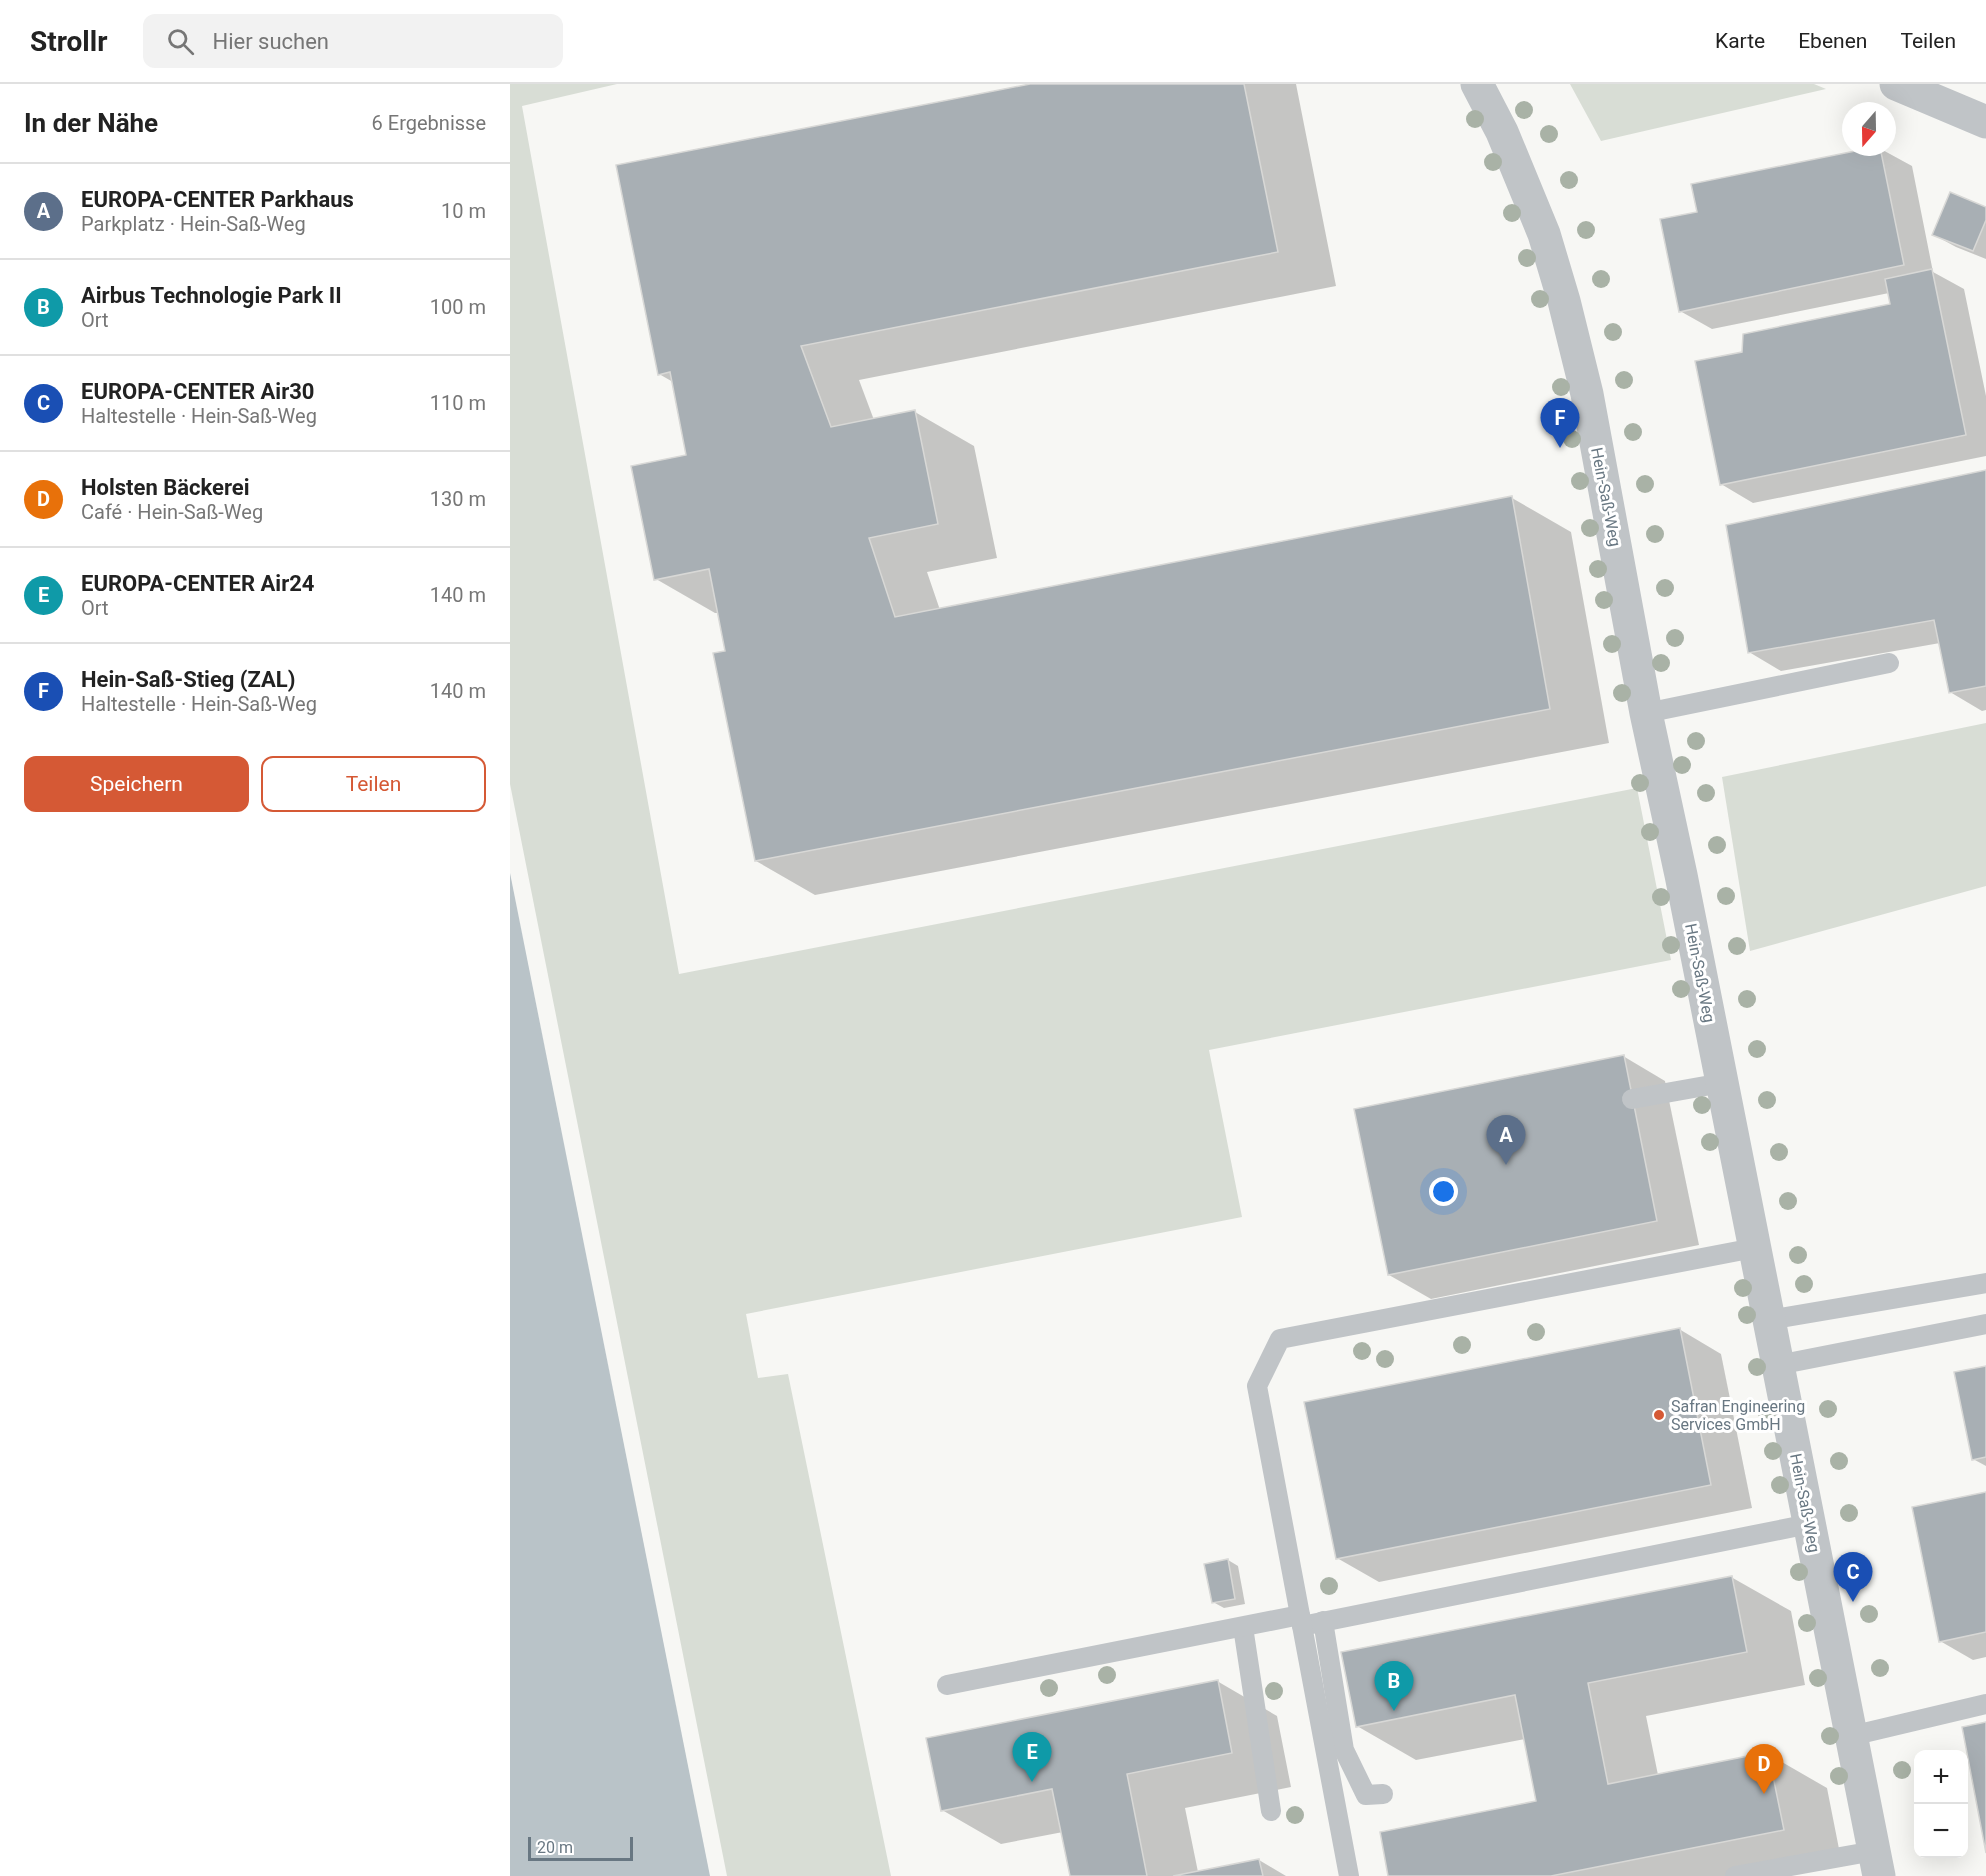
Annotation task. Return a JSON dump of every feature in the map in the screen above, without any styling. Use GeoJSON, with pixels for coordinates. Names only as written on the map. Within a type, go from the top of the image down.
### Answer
{"type":"FeatureCollection","features":[{"type":"Feature","properties":{"kind":"street","name":"Hein-Saß-Weg"},"geometry":{"type":"LineString","coordinates":[[1477,84],[1502,132],[1544,234],[1564,301],[1587,394],[1646,713],[1877,1863]]}},
{"type":"Feature","properties":{"kind":"street"},"geometry":{"type":"LineString","coordinates":[[1896,84],[1986,122]]}},
{"type":"Feature","properties":{"kind":"lane"},"geometry":{"type":"LineString","coordinates":[[1646,713],[1889,663]]}},
{"type":"Feature","properties":{"kind":"lane"},"geometry":{"type":"LineString","coordinates":[[1632,1099],[1722,1083]]}},
{"type":"Feature","properties":{"kind":"lane"},"geometry":{"type":"LineString","coordinates":[[1348,1876],[1257,1386],[1280,1339],[1754,1248]]}},
{"type":"Feature","properties":{"kind":"lane"},"geometry":{"type":"LineString","coordinates":[[1769,1320],[1986,1283]]}},
{"type":"Feature","properties":{"kind":"lane"},"geometry":{"type":"LineString","coordinates":[[1778,1365],[1986,1324]]}},
{"type":"Feature","properties":{"kind":"lane"},"geometry":{"type":"LineString","coordinates":[[948,1685],[1243,1627],[1323,1621],[1809,1524]]}},
{"type":"Feature","properties":{"kind":"lane"},"geometry":{"type":"LineString","coordinates":[[1323,1621],[1344,1750],[1366,1795],[1383,1794]]}},
{"type":"Feature","properties":{"kind":"lane"},"geometry":{"type":"LineString","coordinates":[[1243,1627],[1271,1811]]}},
{"type":"Feature","properties":{"kind":"lane"},"geometry":{"type":"LineString","coordinates":[[1851,1736],[1986,1704]]}},
{"type":"Feature","properties":{"kind":"lane"},"geometry":{"type":"LineString","coordinates":[[1735,1876],[1877,1863]]}},
{"type":"Feature","properties":{"kind":"shaded area"},"geometry":{"type":"Polygon","coordinates":[[[510,84],[617,84],[522,106],[679,974],[1637,788],[1671,960],[1209,1050],[1242,1217],[746,1314],[758,1378],[788,1374],[891,1876],[727,1876],[510,784],[510,84]]]}},
{"type":"Feature","properties":{"kind":"shaded area"},"geometry":{"type":"Polygon","coordinates":[[[1570,84],[1814,84],[1826,89],[1601,141],[1570,84]]]}},
{"type":"Feature","properties":{"kind":"shaded area"},"geometry":{"type":"Polygon","coordinates":[[[1986,723],[1986,886],[1750,951],[1722,777],[1986,723]]]}},
{"type":"Feature","properties":{"kind":"shaded area"},"geometry":{"type":"Polygon","coordinates":[[[510,873],[710,1876],[510,1876],[510,873]]]}},
{"type":"Feature","properties":{"kind":"building"},"geometry":{"type":"Polygon","coordinates":[[[1030,84],[1244,84],[1278,252],[801,346],[831,427],[915,410],[938,524],[869,538],[895,617],[1512,496],[1550,709],[755,861],[713,653],[725,651],[709,569],[654,580],[631,466],[686,455],[670,372],[658,375],[616,165],[1030,84]]]}},
{"type":"Feature","properties":{"kind":"building"},"geometry":{"type":"Polygon","coordinates":[[[1842,154],[1842,156],[1882,156],[1904,265],[1679,312],[1660,219],[1697,212],[1691,184],[1842,154]]]}},
{"type":"Feature","properties":{"kind":"building"},"geometry":{"type":"Polygon","coordinates":[[[1950,192],[1986,207],[1986,220],[1973,251],[1932,235],[1950,192]]]}},
{"type":"Feature","properties":{"kind":"building"},"geometry":{"type":"Polygon","coordinates":[[[1932,269],[1966,435],[1720,485],[1695,361],[1742,352],[1743,334],[1890,304],[1885,279],[1932,269]]]}},
{"type":"Feature","properties":{"kind":"building"},"geometry":{"type":"Polygon","coordinates":[[[1986,470],[1986,686],[1949,693],[1934,620],[1748,653],[1726,525],[1986,470]]]}},
{"type":"Feature","properties":{"kind":"building"},"geometry":{"type":"Polygon","coordinates":[[[1624,1055],[1657,1221],[1388,1275],[1354,1109],[1624,1055]]]}},
{"type":"Feature","properties":{"kind":"building"},"geometry":{"type":"Polygon","coordinates":[[[1680,1328],[1711,1485],[1336,1559],[1304,1402],[1680,1328]]]}},
{"type":"Feature","properties":{"kind":"building"},"geometry":{"type":"Polygon","coordinates":[[[1986,1366],[1986,1457],[1972,1460],[1954,1372],[1986,1366]]]}},
{"type":"Feature","properties":{"kind":"building"},"geometry":{"type":"Polygon","coordinates":[[[1986,1492],[1986,1632],[1939,1642],[1912,1507],[1986,1492]]]}},
{"type":"Feature","properties":{"kind":"building"},"geometry":{"type":"Polygon","coordinates":[[[1228,1559],[1235,1599],[1212,1603],[1204,1564],[1228,1559]]]}},
{"type":"Feature","properties":{"kind":"building"},"geometry":{"type":"Polygon","coordinates":[[[1732,1576],[1747,1652],[1588,1683],[1608,1784],[1768,1752],[1784,1830],[1551,1876],[1388,1876],[1380,1832],[1536,1801],[1515,1695],[1356,1727],[1341,1652],[1732,1576]]]}},
{"type":"Feature","properties":{"kind":"building"},"geometry":{"type":"Polygon","coordinates":[[[1218,1680],[1232,1753],[1127,1774],[1147,1876],[1070,1876],[1052,1789],[941,1811],[926,1738],[1218,1680]]]}},
{"type":"Feature","properties":{"kind":"building"},"geometry":{"type":"Polygon","coordinates":[[[1986,1722],[1986,1853],[1968,1750],[1962,1727],[1986,1722]]]}},
{"type":"Feature","properties":{"kind":"building"},"geometry":{"type":"Polygon","coordinates":[[[1259,1859],[1263,1876],[1173,1876],[1259,1859]]]}},
{"type":"Feature","properties":{"kind":"place","name":"Hein-Saß-Stieg (ZAL)"},"geometry":{"type":"Point","coordinates":[1560,448]}},
{"type":"Feature","properties":{"kind":"place","name":"EUROPA-CENTER Parkhaus"},"geometry":{"type":"Point","coordinates":[1506,1165]}},
{"type":"Feature","properties":{"kind":"place","name":"Safran Engineering Services GmbH"},"geometry":{"type":"Point","coordinates":[1659,1415]}},
{"type":"Feature","properties":{"kind":"place","name":"EUROPA-CENTER Air30"},"geometry":{"type":"Point","coordinates":[1853,1602]}},
{"type":"Feature","properties":{"kind":"place","name":"Airbus Technologie Park II"},"geometry":{"type":"Point","coordinates":[1394,1711]}},
{"type":"Feature","properties":{"kind":"place","name":"EUROPA-CENTER Air24"},"geometry":{"type":"Point","coordinates":[1032,1782]}},
{"type":"Feature","properties":{"kind":"place","name":"Holsten Bäckerei"},"geometry":{"type":"Point","coordinates":[1764,1794]}}]}
